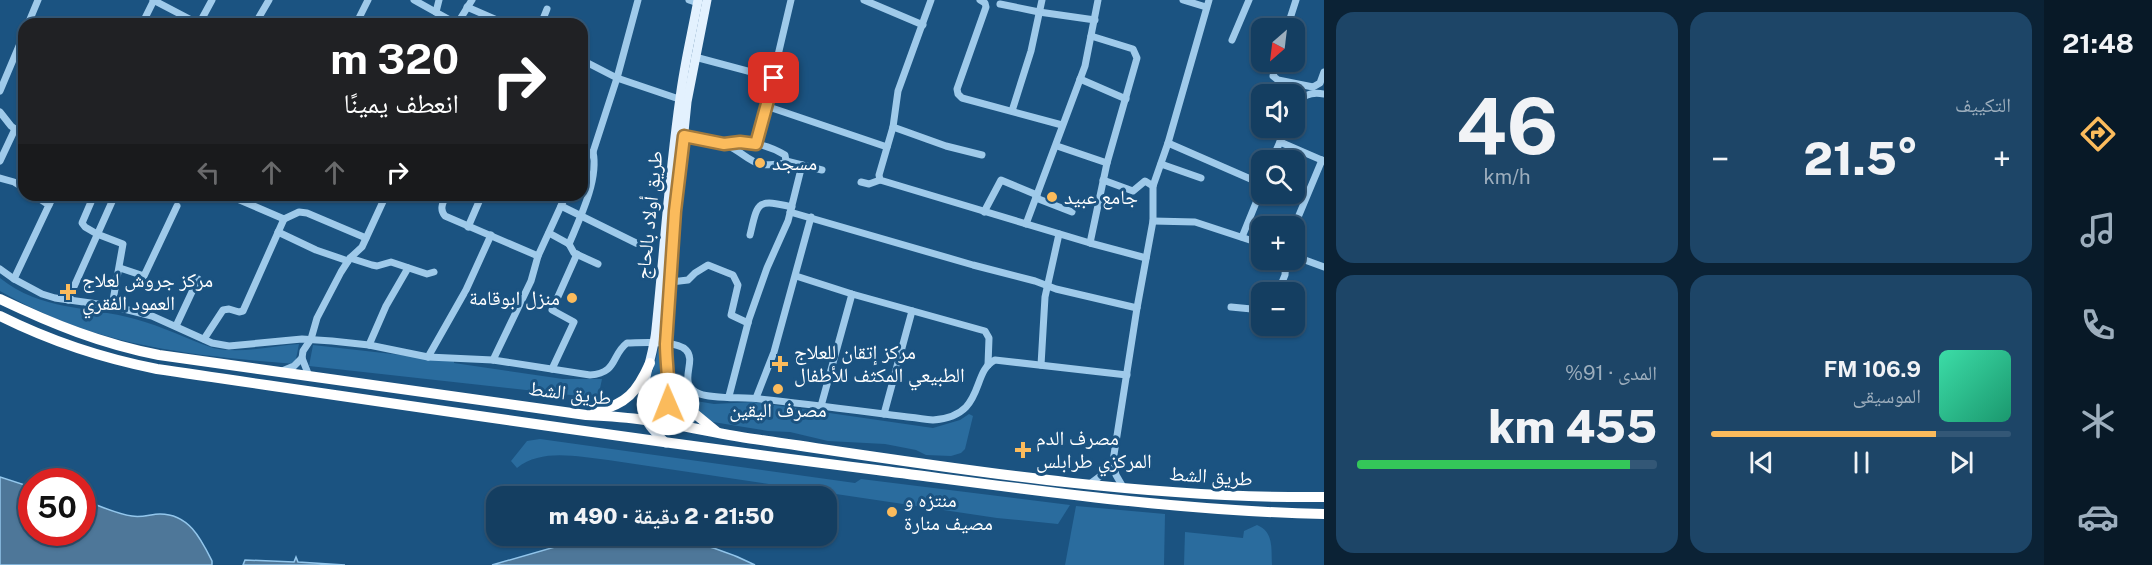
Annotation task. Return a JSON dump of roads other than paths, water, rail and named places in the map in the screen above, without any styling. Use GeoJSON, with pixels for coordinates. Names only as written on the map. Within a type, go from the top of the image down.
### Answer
{"type":"FeatureCollection","features":[{"type":"Feature","properties":{"kind":"highway","name":"طريق الشط"},"geometry":{"type":"LineString","coordinates":[[0,300],[66,329],[124,348],[309,376],[586,415],[646,420],[720,434],[958,469],[1124,487],[1242,496],[1324,497]]}},
{"type":"Feature","properties":{"kind":"highway","name":"طريق الشط"},"geometry":{"type":"LineString","coordinates":[[0,316],[85,352],[157,369],[666,443],[1127,502],[1243,511],[1324,514]]}},
{"type":"Feature","properties":{"kind":"highway"},"geometry":{"type":"LineString","coordinates":[[586,415],[610,408],[627,398],[639,386],[650,363]]}},
{"type":"Feature","properties":{"kind":"highway"},"geometry":{"type":"LineString","coordinates":[[669,382],[682,404],[720,434]]}},
{"type":"Feature","properties":{"kind":"main road","name":"طريق أولاد بالحاج"},"geometry":{"type":"LineString","coordinates":[[663,423],[668,404],[666,344],[671,282],[684,136],[695,57],[698,1]]}},
{"type":"Feature","properties":{"kind":"main road","name":"طريق أولاد بالحاج"},"geometry":{"type":"LineString","coordinates":[[666,443],[653,431],[646,420],[643,412],[644,391],[655,343],[667,208],[680,99],[698,1]]}},
{"type":"Feature","properties":{"kind":"main road"},"geometry":{"type":"LineString","coordinates":[[639,438],[663,423]]}},
{"type":"Feature","properties":{"kind":"street"},"geometry":{"type":"LineString","coordinates":[[30,18],[38,0]]}},
{"type":"Feature","properties":{"kind":"street"},"geometry":{"type":"LineString","coordinates":[[145,18],[153,0],[188,18]]}},
{"type":"Feature","properties":{"kind":"street"},"geometry":{"type":"LineString","coordinates":[[202,18],[212,0]]}},
{"type":"Feature","properties":{"kind":"street"},"geometry":{"type":"LineString","coordinates":[[258,18],[269,0]]}},
{"type":"Feature","properties":{"kind":"street"},"geometry":{"type":"LineString","coordinates":[[359,18],[368,0]]}},
{"type":"Feature","properties":{"kind":"street"},"geometry":{"type":"LineString","coordinates":[[414,0],[446,18]]}},
{"type":"Feature","properties":{"kind":"street"},"geometry":{"type":"LineString","coordinates":[[436,12],[439,0]]}},
{"type":"Feature","properties":{"kind":"street"},"geometry":{"type":"LineString","coordinates":[[461,18],[472,0]]}},
{"type":"Feature","properties":{"kind":"street"},"geometry":{"type":"LineString","coordinates":[[588,194],[595,169],[593,152],[617,78],[638,0]]}},
{"type":"Feature","properties":{"kind":"street"},"geometry":{"type":"LineString","coordinates":[[756,144],[774,78],[791,0]]}},
{"type":"Feature","properties":{"kind":"street"},"geometry":{"type":"LineString","coordinates":[[864,0],[923,24]]}},
{"type":"Feature","properties":{"kind":"street"},"geometry":{"type":"LineString","coordinates":[[880,180],[879,175],[893,127],[898,90],[931,0]]}},
{"type":"Feature","properties":{"kind":"street"},"geometry":{"type":"LineString","coordinates":[[980,0],[985,3],[986,9],[957,91],[962,98],[1062,125]]}},
{"type":"Feature","properties":{"kind":"street"},"geometry":{"type":"LineString","coordinates":[[1012,111],[1031,51],[1042,0]]}},
{"type":"Feature","properties":{"kind":"street"},"geometry":{"type":"LineString","coordinates":[[1026,224],[1085,66],[1098,0]]}},
{"type":"Feature","properties":{"kind":"street"},"geometry":{"type":"LineString","coordinates":[[1124,487],[1116,475],[1113,461],[1153,221],[1153,186],[1168,143],[1208,3],[1183,0]]}},
{"type":"Feature","properties":{"kind":"street"},"geometry":{"type":"LineString","coordinates":[[1232,40],[1249,0]]}},
{"type":"Feature","properties":{"kind":"street"},"geometry":{"type":"LineString","coordinates":[[1290,18],[1296,0]]}},
{"type":"Feature","properties":{"kind":"street"},"geometry":{"type":"LineString","coordinates":[[1000,4],[1095,20]]}},
{"type":"Feature","properties":{"kind":"street"},"geometry":{"type":"LineString","coordinates":[[467,7],[492,18]]}},
{"type":"Feature","properties":{"kind":"street"},"geometry":{"type":"LineString","coordinates":[[543,18],[547,9]]}},
{"type":"Feature","properties":{"kind":"street"},"geometry":{"type":"LineString","coordinates":[[1090,243],[1107,162],[1137,58],[1136,52],[1131,48],[1091,36]]}},
{"type":"Feature","properties":{"kind":"street"},"geometry":{"type":"LineString","coordinates":[[0,91],[18,48]]}},
{"type":"Feature","properties":{"kind":"street"},"geometry":{"type":"LineString","coordinates":[[695,57],[774,78]]}},
{"type":"Feature","properties":{"kind":"street"},"geometry":{"type":"LineString","coordinates":[[588,63],[617,78],[680,99]]}},
{"type":"Feature","properties":{"kind":"street"},"geometry":{"type":"LineString","coordinates":[[1273,72],[1272,76],[1278,80],[1313,87],[1320,83],[1324,72]]}},
{"type":"Feature","properties":{"kind":"street"},"geometry":{"type":"LineString","coordinates":[[1080,78],[1126,99]]}},
{"type":"Feature","properties":{"kind":"street"},"geometry":{"type":"LineString","coordinates":[[1305,96],[1322,93],[1324,81]]}},
{"type":"Feature","properties":{"kind":"street"},"geometry":{"type":"LineString","coordinates":[[766,106],[887,147]]}},
{"type":"Feature","properties":{"kind":"street"},"geometry":{"type":"LineString","coordinates":[[0,112],[18,131]]}},
{"type":"Feature","properties":{"kind":"street"},"geometry":{"type":"LineString","coordinates":[[893,127],[946,146],[982,154]]}},
{"type":"Feature","properties":{"kind":"street"},"geometry":{"type":"LineString","coordinates":[[0,161],[15,129]]}},
{"type":"Feature","properties":{"kind":"street"},"geometry":{"type":"LineString","coordinates":[[684,136],[724,144],[740,142],[756,144],[777,150],[785,155],[786,161]]}},
{"type":"Feature","properties":{"kind":"street"},"geometry":{"type":"LineString","coordinates":[[1276,150],[1282,138]]}},
{"type":"Feature","properties":{"kind":"street"},"geometry":{"type":"LineString","coordinates":[[1280,142],[1323,160],[1299,216]]}},
{"type":"Feature","properties":{"kind":"street"},"geometry":{"type":"LineString","coordinates":[[1168,143],[1251,181]]}},
{"type":"Feature","properties":{"kind":"street"},"geometry":{"type":"LineString","coordinates":[[724,144],[759,165],[775,166],[785,164],[786,161]]}},
{"type":"Feature","properties":{"kind":"street"},"geometry":{"type":"LineString","coordinates":[[1057,146],[1107,162]]}},
{"type":"Feature","properties":{"kind":"street"},"geometry":{"type":"LineString","coordinates":[[588,156],[593,152]]}},
{"type":"Feature","properties":{"kind":"street"},"geometry":{"type":"LineString","coordinates":[[786,161],[822,170]]}},
{"type":"Feature","properties":{"kind":"street"},"geometry":{"type":"LineString","coordinates":[[1161,164],[1201,178]]}},
{"type":"Feature","properties":{"kind":"street"},"geometry":{"type":"LineString","coordinates":[[729,396],[748,323],[767,268],[791,210],[802,165]]}},
{"type":"Feature","properties":{"kind":"street"},"geometry":{"type":"LineString","coordinates":[[0,178],[18,184]]}},
{"type":"Feature","properties":{"kind":"street"},"geometry":{"type":"LineString","coordinates":[[861,183],[869,184],[880,180],[1146,258]]}},
{"type":"Feature","properties":{"kind":"street"},"geometry":{"type":"LineString","coordinates":[[984,212],[1001,180],[1072,212]]}},
{"type":"Feature","properties":{"kind":"street"},"geometry":{"type":"LineString","coordinates":[[1103,180],[1133,191],[1145,182],[1153,186]]}},
{"type":"Feature","properties":{"kind":"street"},"geometry":{"type":"LineString","coordinates":[[43,201],[49,205]]}},
{"type":"Feature","properties":{"kind":"street"},"geometry":{"type":"LineString","coordinates":[[14,279],[51,201]]}},
{"type":"Feature","properties":{"kind":"street"},"geometry":{"type":"LineString","coordinates":[[91,201],[82,223],[97,234],[122,242],[123,247],[112,306]]}},
{"type":"Feature","properties":{"kind":"street"},"geometry":{"type":"LineString","coordinates":[[68,300],[112,201]]}},
{"type":"Feature","properties":{"kind":"street"},"geometry":{"type":"LineString","coordinates":[[242,201],[284,219]]}},
{"type":"Feature","properties":{"kind":"street"},"geometry":{"type":"LineString","coordinates":[[279,371],[290,369],[303,354],[311,339],[317,318],[349,260],[362,247],[383,201]]}},
{"type":"Feature","properties":{"kind":"street"},"geometry":{"type":"LineString","coordinates":[[444,201],[441,212],[445,216],[538,256]]}},
{"type":"Feature","properties":{"kind":"street"},"geometry":{"type":"LineString","coordinates":[[468,226],[479,201]]}},
{"type":"Feature","properties":{"kind":"street"},"geometry":{"type":"LineString","coordinates":[[493,360],[531,281],[538,256],[563,201]]}},
{"type":"Feature","properties":{"kind":"street"},"geometry":{"type":"LineString","coordinates":[[569,244],[586,201]]}},
{"type":"Feature","properties":{"kind":"street"},"geometry":{"type":"LineString","coordinates":[[750,234],[756,212],[762,204],[769,202],[811,218],[1047,286],[1137,308]]}},
{"type":"Feature","properties":{"kind":"street"},"geometry":{"type":"LineString","coordinates":[[1242,237],[1255,204]]}},
{"type":"Feature","properties":{"kind":"street"},"geometry":{"type":"LineString","coordinates":[[120,268],[144,276],[177,206]]}},
{"type":"Feature","properties":{"kind":"street"},"geometry":{"type":"LineString","coordinates":[[561,206],[636,243]]}},
{"type":"Feature","properties":{"kind":"street"},"geometry":{"type":"LineString","coordinates":[[204,339],[223,310],[239,312],[243,310],[284,219],[293,214],[307,213],[366,238]]}},
{"type":"Feature","properties":{"kind":"street"},"geometry":{"type":"LineString","coordinates":[[756,398],[774,352],[811,218]]}},
{"type":"Feature","properties":{"kind":"street"},"geometry":{"type":"LineString","coordinates":[[1153,221],[1195,222],[1251,240]]}},
{"type":"Feature","properties":{"kind":"street"},"geometry":{"type":"LineString","coordinates":[[278,232],[316,250],[349,260],[377,266],[391,262],[426,274],[434,272]]}},
{"type":"Feature","properties":{"kind":"street"},"geometry":{"type":"LineString","coordinates":[[549,233],[569,244],[573,252],[598,264]]}},
{"type":"Feature","properties":{"kind":"street"},"geometry":{"type":"LineString","coordinates":[[1041,364],[1047,286],[1059,234]]}},
{"type":"Feature","properties":{"kind":"street"},"geometry":{"type":"LineString","coordinates":[[428,357],[466,290],[491,235]]}},
{"type":"Feature","properties":{"kind":"street"},"geometry":{"type":"LineString","coordinates":[[552,369],[574,324],[572,320],[552,310],[577,254]]}},
{"type":"Feature","properties":{"kind":"street"},"geometry":{"type":"LineString","coordinates":[[1305,260],[1324,267]]}},
{"type":"Feature","properties":{"kind":"street"},"geometry":{"type":"LineString","coordinates":[[671,282],[688,280],[706,265],[733,275],[737,280],[738,288],[731,315],[748,323]]}},
{"type":"Feature","properties":{"kind":"street"},"geometry":{"type":"LineString","coordinates":[[369,345],[386,306],[408,268]]}},
{"type":"Feature","properties":{"kind":"street"},"geometry":{"type":"LineString","coordinates":[[0,269],[42,294],[112,306],[152,316],[212,343],[229,346],[311,339],[369,345],[428,357],[493,360],[598,374],[611,368],[625,344],[655,343],[682,348],[688,354],[687,378],[694,390],[709,396],[756,398],[933,420],[954,416],[972,400],[988,364],[989,338],[985,331],[796,276]]}},
{"type":"Feature","properties":{"kind":"street"},"geometry":{"type":"LineString","coordinates":[[176,326],[198,279]]}},
{"type":"Feature","properties":{"kind":"street"},"geometry":{"type":"LineString","coordinates":[[821,406],[852,294]]}},
{"type":"Feature","properties":{"kind":"street"},"geometry":{"type":"LineString","coordinates":[[1231,307],[1251,309]]}},
{"type":"Feature","properties":{"kind":"street"},"geometry":{"type":"LineString","coordinates":[[884,414],[912,311]]}},
{"type":"Feature","properties":{"kind":"street"},"geometry":{"type":"LineString","coordinates":[[298,339],[309,376]]}},
{"type":"Feature","properties":{"kind":"street"},"geometry":{"type":"LineString","coordinates":[[988,364],[998,359],[1127,375]]}},
{"type":"Feature","properties":{"kind":"street"},"geometry":{"type":"LineString","coordinates":[[1090,483],[1103,474],[1113,461]]}},
{"type":"Feature","properties":{"kind":"place","name":"مسجد"},"geometry":{"type":"Point","coordinates":[760,163]}},
{"type":"Feature","properties":{"kind":"place","name":"جامع عبيد"},"geometry":{"type":"Point","coordinates":[1052,197]}},
{"type":"Feature","properties":{"kind":"place","name":"مركز جروش لعلاج العمود الفقري"},"geometry":{"type":"Point","coordinates":[68,292]}},
{"type":"Feature","properties":{"kind":"place","name":"منزل ابوقامة"},"geometry":{"type":"Point","coordinates":[572,298]}},
{"type":"Feature","properties":{"kind":"place","name":"مركز إتقان للعلاج الطبيعي المكثف للأطفال"},"geometry":{"type":"Point","coordinates":[780,364]}},
{"type":"Feature","properties":{"kind":"place","name":"مصرف اليقين"},"geometry":{"type":"Point","coordinates":[778,389]}},
{"type":"Feature","properties":{"kind":"place","name":"مصرف الدم المركزي طرابلس"},"geometry":{"type":"Point","coordinates":[1023,450]}},
{"type":"Feature","properties":{"kind":"place","name":"منتزه و مصيف منارة"},"geometry":{"type":"Point","coordinates":[892,512]}}]}
